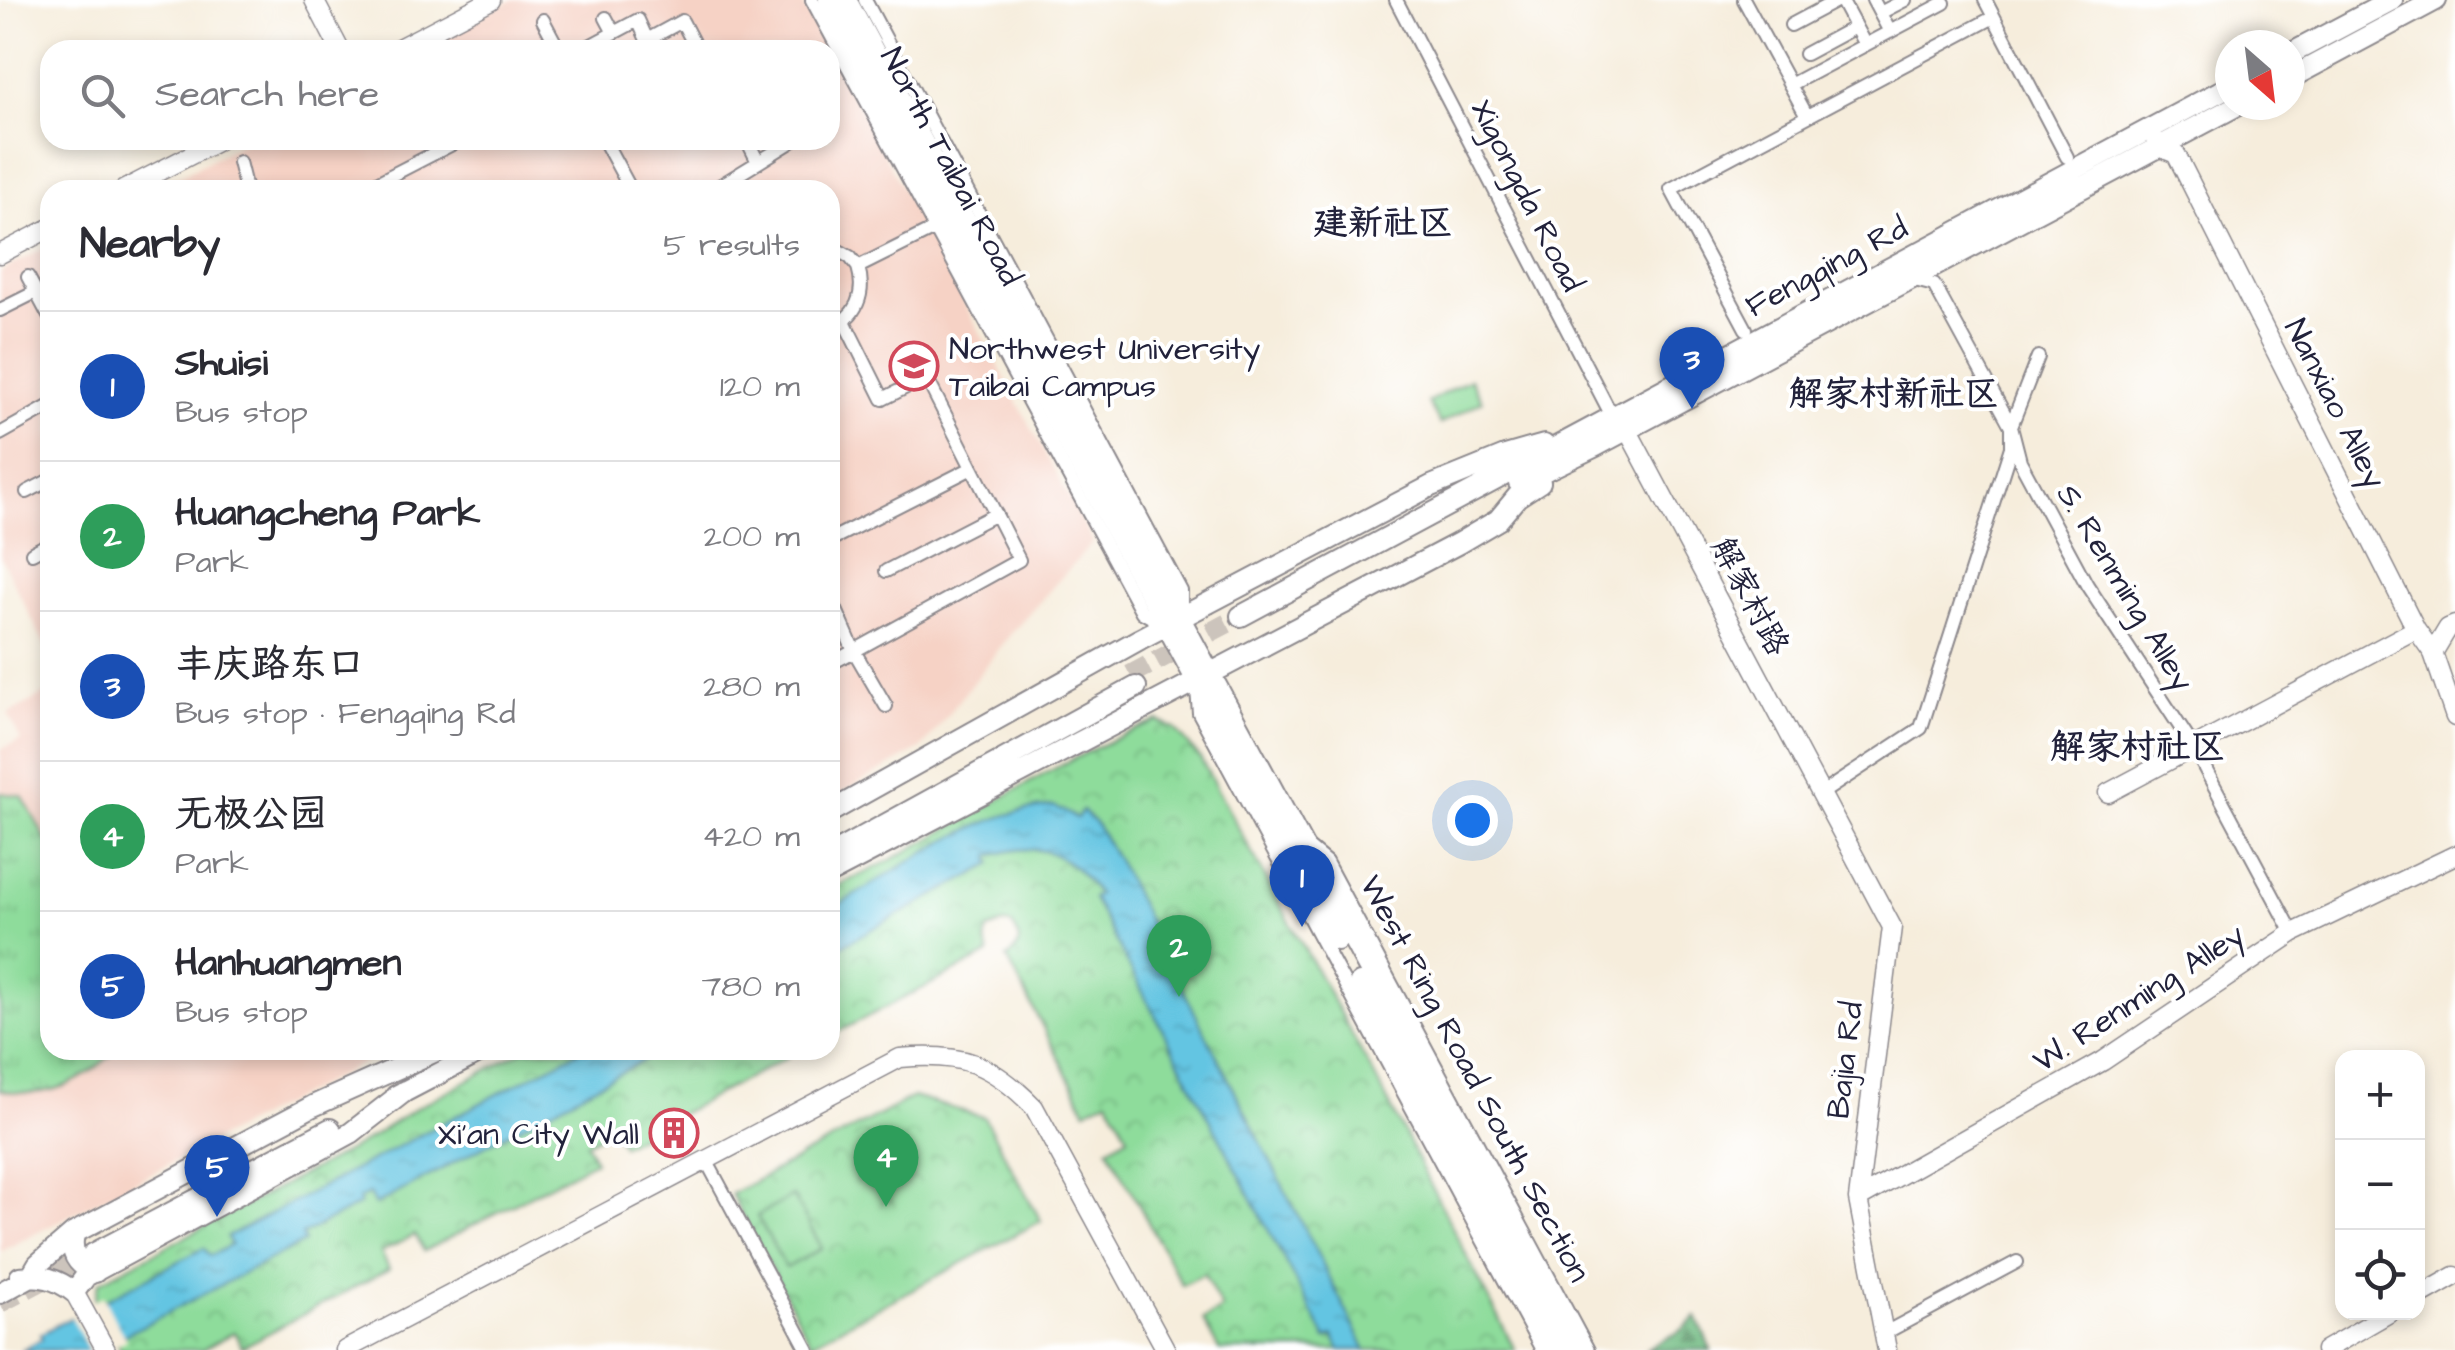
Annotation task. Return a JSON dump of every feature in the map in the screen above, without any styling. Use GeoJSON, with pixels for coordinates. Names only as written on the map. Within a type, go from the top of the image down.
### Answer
{"type":"FeatureCollection","features":[{"type":"Feature","properties":{"kind":"main road","name":"North Taibai Road"},"geometry":{"type":"LineString","coordinates":[[829,0],[941,225],[1173,621]]}},
{"type":"Feature","properties":{"kind":"main road","name":"North Taibai Road"},"geometry":{"type":"LineString","coordinates":[[846,0],[1173,621]]}},
{"type":"Feature","properties":{"kind":"main road"},"geometry":{"type":"LineString","coordinates":[[2305,46],[2392,0]]}},
{"type":"Feature","properties":{"kind":"main road"},"geometry":{"type":"LineString","coordinates":[[2305,70],[2436,0]]}},
{"type":"Feature","properties":{"kind":"main road","name":"Fengqing Rd"},"geometry":{"type":"LineString","coordinates":[[2215,96],[2154,138],[1911,279],[1613,422],[1596,446],[1243,621],[1508,475],[2154,138],[2215,114]]}},
{"type":"Feature","properties":{"kind":"main road"},"geometry":{"type":"LineString","coordinates":[[840,806],[1173,621],[1431,486],[1613,422]]}},
{"type":"Feature","properties":{"kind":"main road"},"geometry":{"type":"LineString","coordinates":[[840,868],[1205,679],[1498,520],[1517,497],[1596,446]]}},
{"type":"Feature","properties":{"kind":"main road","name":"West Ring Road South Section"},"geometry":{"type":"LineString","coordinates":[[1173,621],[1301,842],[1576,1350]]}},
{"type":"Feature","properties":{"kind":"main road","name":"West Ring Road South Section"},"geometry":{"type":"LineString","coordinates":[[1205,679],[1314,897],[1556,1350]]}},
{"type":"Feature","properties":{"kind":"main road"},"geometry":{"type":"LineString","coordinates":[[840,835],[1133,681],[840,848]]}},
{"type":"Feature","properties":{"kind":"main road"},"geometry":{"type":"LineString","coordinates":[[87,1250],[420,1060]]}},
{"type":"Feature","properties":{"kind":"main road"},"geometry":{"type":"LineString","coordinates":[[0,1292],[31,1276],[38,1264],[87,1250],[351,1133],[405,1091],[465,1060]]}},
{"type":"Feature","properties":{"kind":"main road"},"geometry":{"type":"LineString","coordinates":[[0,1280],[31,1276],[63,1283],[77,1295],[86,1276],[87,1250]]}},
{"type":"Feature","properties":{"kind":"street"},"geometry":{"type":"LineString","coordinates":[[314,0],[335,40]]}},
{"type":"Feature","properties":{"kind":"street"},"geometry":{"type":"LineString","coordinates":[[414,40],[492,0]]}},
{"type":"Feature","properties":{"kind":"street"},"geometry":{"type":"LineString","coordinates":[[812,0],[835,40]]}},
{"type":"Feature","properties":{"kind":"street"},"geometry":{"type":"LineString","coordinates":[[865,0],[1181,591],[1173,621]]}},
{"type":"Feature","properties":{"kind":"street","name":"Xigongda Road"},"geometry":{"type":"LineString","coordinates":[[1396,0],[1613,422]]}},
{"type":"Feature","properties":{"kind":"street"},"geometry":{"type":"LineString","coordinates":[[1744,0],[1806,116]]}},
{"type":"Feature","properties":{"kind":"street"},"geometry":{"type":"LineString","coordinates":[[1791,25],[1840,0],[1865,45]]}},
{"type":"Feature","properties":{"kind":"street"},"geometry":{"type":"LineString","coordinates":[[1890,32],[1877,6],[1904,0]]}},
{"type":"Feature","properties":{"kind":"street"},"geometry":{"type":"LineString","coordinates":[[1985,0],[2067,157]]}},
{"type":"Feature","properties":{"kind":"street"},"geometry":{"type":"LineString","coordinates":[[1790,85],[1944,3]]}},
{"type":"Feature","properties":{"kind":"street"},"geometry":{"type":"LineString","coordinates":[[1746,328],[1671,189],[1994,17]]}},
{"type":"Feature","properties":{"kind":"street"},"geometry":{"type":"LineString","coordinates":[[606,18],[614,33]]}},
{"type":"Feature","properties":{"kind":"street"},"geometry":{"type":"LineString","coordinates":[[543,20],[554,40]]}},
{"type":"Feature","properties":{"kind":"street"},"geometry":{"type":"LineString","coordinates":[[601,40],[638,20],[647,40],[682,21],[692,40]]}},
{"type":"Feature","properties":{"kind":"street"},"geometry":{"type":"LineString","coordinates":[[1805,54],[1856,27]]}},
{"type":"Feature","properties":{"kind":"street"},"geometry":{"type":"LineString","coordinates":[[840,49],[941,225],[858,267]]}},
{"type":"Feature","properties":{"kind":"street","name":"Nanxiao Alley"},"geometry":{"type":"LineString","coordinates":[[2154,138],[2176,154],[2416,629],[2433,654],[2455,717]]}},
{"type":"Feature","properties":{"kind":"street"},"geometry":{"type":"LineString","coordinates":[[142,180],[201,150]]}},
{"type":"Feature","properties":{"kind":"street"},"geometry":{"type":"LineString","coordinates":[[382,180],[441,150]]}},
{"type":"Feature","properties":{"kind":"street"},"geometry":{"type":"LineString","coordinates":[[609,150],[626,180]]}},
{"type":"Feature","properties":{"kind":"street"},"geometry":{"type":"LineString","coordinates":[[751,150],[758,162]]}},
{"type":"Feature","properties":{"kind":"street"},"geometry":{"type":"LineString","coordinates":[[728,180],[778,150]]}},
{"type":"Feature","properties":{"kind":"street"},"geometry":{"type":"LineString","coordinates":[[239,162],[244,180]]}},
{"type":"Feature","properties":{"kind":"street"},"geometry":{"type":"LineString","coordinates":[[0,254],[40,233]]}},
{"type":"Feature","properties":{"kind":"street"},"geometry":{"type":"LineString","coordinates":[[840,252],[858,267],[862,288],[858,304],[840,321]]}},
{"type":"Feature","properties":{"kind":"street"},"geometry":{"type":"LineString","coordinates":[[28,277],[40,299]]}},
{"type":"Feature","properties":{"kind":"street","name":"S. Renming Alley"},"geometry":{"type":"LineString","coordinates":[[1911,279],[1934,285],[2011,426],[2020,461],[2086,584],[2194,748],[2294,933]]}},
{"type":"Feature","properties":{"kind":"street"},"geometry":{"type":"LineString","coordinates":[[0,310],[36,292]]}},
{"type":"Feature","properties":{"kind":"street"},"geometry":{"type":"LineString","coordinates":[[840,329],[883,399],[926,377],[1019,560],[840,659]]}},
{"type":"Feature","properties":{"kind":"street"},"geometry":{"type":"LineString","coordinates":[[1822,792],[1921,728],[2011,447],[2011,426],[2038,357]]}},
{"type":"Feature","properties":{"kind":"street"},"geometry":{"type":"LineString","coordinates":[[0,434],[40,412]]}},
{"type":"Feature","properties":{"kind":"street","name":"解家村路"},"geometry":{"type":"LineString","coordinates":[[1613,422],[1822,792]]}},
{"type":"Feature","properties":{"kind":"street"},"geometry":{"type":"LineString","coordinates":[[840,535],[972,468]]}},
{"type":"Feature","properties":{"kind":"street"},"geometry":{"type":"LineString","coordinates":[[27,492],[40,485]]}},
{"type":"Feature","properties":{"kind":"street"},"geometry":{"type":"LineString","coordinates":[[886,571],[996,514]]}},
{"type":"Feature","properties":{"kind":"street"},"geometry":{"type":"LineString","coordinates":[[32,553],[40,549]]}},
{"type":"Feature","properties":{"kind":"street"},"geometry":{"type":"LineString","coordinates":[[840,619],[886,706]]}},
{"type":"Feature","properties":{"kind":"street"},"geometry":{"type":"LineString","coordinates":[[2433,654],[2448,628],[2455,625]]}},
{"type":"Feature","properties":{"kind":"street"},"geometry":{"type":"LineString","coordinates":[[2108,794],[2416,629]]}},
{"type":"Feature","properties":{"kind":"street","name":"West Ring Road South Section"},"geometry":{"type":"LineString","coordinates":[[1205,679],[1199,713],[1542,1350]]}},
{"type":"Feature","properties":{"kind":"street","name":"Bajia Rd"},"geometry":{"type":"LineString","coordinates":[[1822,792],[1892,927],[1858,1199],[1885,1342]]}},
{"type":"Feature","properties":{"kind":"street","name":"West Ring Road South Section"},"geometry":{"type":"LineString","coordinates":[[1301,842],[1326,862],[1588,1350]]}},
{"type":"Feature","properties":{"kind":"street","name":"W. Renming Alley"},"geometry":{"type":"LineString","coordinates":[[1858,1199],[2103,1061],[2294,933],[2455,855]]}},
{"type":"Feature","properties":{"kind":"street"},"geometry":{"type":"LineString","coordinates":[[1287,876],[1314,897]]}},
{"type":"Feature","properties":{"kind":"street"},"geometry":{"type":"LineString","coordinates":[[346,1350],[900,1058],[938,1054],[975,1062],[1008,1080],[1034,1107],[1166,1350]]}},
{"type":"Feature","properties":{"kind":"street"},"geometry":{"type":"LineString","coordinates":[[706,1160],[808,1350]]}},
{"type":"Feature","properties":{"kind":"street"},"geometry":{"type":"LineString","coordinates":[[1885,1342],[2017,1262]]}},
{"type":"Feature","properties":{"kind":"street"},"geometry":{"type":"LineString","coordinates":[[2425,1294],[2455,1276]]}},
{"type":"Feature","properties":{"kind":"street"},"geometry":{"type":"LineString","coordinates":[[77,1295],[106,1350]]}},
{"type":"Feature","properties":{"kind":"street"},"geometry":{"type":"LineString","coordinates":[[2325,1350],[2377,1320]]}},
{"type":"Feature","properties":{"kind":"shaded area"},"geometry":{"type":"Polygon","coordinates":[[[512,0],[801,0],[823,40],[437,40],[512,0]]]}},
{"type":"Feature","properties":{"kind":"shaded area","name":"Northwest University Taibai Campus"},"geometry":{"type":"Polygon","coordinates":[[[840,73],[1093,542],[1009,636],[922,748],[840,793],[840,180],[173,180],[229,150],[840,150],[840,73]]]}},
{"type":"Feature","properties":{"kind":"shaded area"},"geometry":{"type":"Polygon","coordinates":[[[40,250],[40,635],[0,556],[0,272],[40,250]]]}},
{"type":"Feature","properties":{"kind":"shaded area"},"geometry":{"type":"Polygon","coordinates":[[[40,696],[40,1060],[369,1060],[0,1252],[0,750],[21,740],[8,714],[40,696]]]}},
{"type":"Feature","properties":{"kind":"green space"},"geometry":{"type":"Polygon","coordinates":[[[1470,379],[1482,401],[1440,424],[1428,402],[1470,379]]]}},
{"type":"Feature","properties":{"kind":"green space"},"geometry":{"type":"Polygon","coordinates":[[[1158,721],[1175,729],[1200,758],[1382,1090],[1515,1350],[1219,1350],[1203,1320],[1222,1309],[1204,1274],[1182,1285],[1108,1148],[1128,1136],[1108,1099],[1086,1110],[1007,958],[1018,943],[1012,925],[988,930],[985,939],[989,954],[840,1031],[840,884],[1116,739],[1158,721]]]}},
{"type":"Feature","properties":{"kind":"green space"},"geometry":{"type":"Polygon","coordinates":[[[0,793],[22,796],[40,828],[40,1060],[104,1060],[77,1080],[49,1091],[0,1090],[0,793]]]}},
{"type":"Feature","properties":{"kind":"green space"},"geometry":{"type":"Polygon","coordinates":[[[505,1060],[781,1060],[622,1145],[613,1129],[586,1143],[595,1161],[424,1251],[415,1235],[381,1252],[389,1269],[242,1347],[234,1332],[202,1350],[121,1350],[95,1299],[99,1282],[359,1145],[416,1108],[505,1060]]]}},
{"type":"Feature","properties":{"kind":"green space"},"geometry":{"type":"Polygon","coordinates":[[[913,1097],[984,1117],[1041,1221],[811,1343],[731,1194],[913,1097]]]}},
{"type":"Feature","properties":{"kind":"green space"},"geometry":{"type":"Polygon","coordinates":[[[793,1196],[822,1248],[786,1268],[757,1216],[793,1196]]]}},
{"type":"Feature","properties":{"kind":"green space"},"geometry":{"type":"Polygon","coordinates":[[[1697,1317],[1711,1350],[1645,1350],[1682,1330],[1697,1317]]]}},
{"type":"Feature","properties":{"kind":"water"},"geometry":{"type":"Polygon","coordinates":[[[1054,806],[1077,818],[1082,810],[1096,824],[1366,1350],[1340,1350],[1333,1336],[1326,1339],[1093,898],[1098,894],[1075,868],[1038,850],[990,856],[992,864],[840,947],[840,904],[938,845],[1025,810],[1054,806]]]}},
{"type":"Feature","properties":{"kind":"water"},"geometry":{"type":"Polygon","coordinates":[[[562,1060],[643,1060],[375,1205],[369,1194],[359,1199],[360,1204],[302,1235],[304,1242],[96,1350],[21,1350],[42,1339],[40,1334],[204,1248],[210,1256],[231,1245],[227,1237],[562,1060]]]}},
{"type":"Feature","properties":{"kind":"pier"},"geometry":{"type":"Polygon","coordinates":[[[103,1296],[126,1340],[107,1350],[88,1350],[69,1313],[103,1296]]]}},
{"type":"Feature","properties":{"kind":"tunnel"},"geometry":{"type":"LineString","coordinates":[[1130,675],[1241,616]]}},
{"type":"Feature","properties":{"kind":"tunnel"},"geometry":{"type":"LineString","coordinates":[[0,1303],[91,1255]]}},
{"type":"Feature","properties":{"kind":"place","name":"Northwest University Taibai Campus"},"geometry":{"type":"Point","coordinates":[914,366]}},
{"type":"Feature","properties":{"kind":"place","name":"丰庆路东口"},"geometry":{"type":"Point","coordinates":[1692,409]}},
{"type":"Feature","properties":{"kind":"place","name":"Shuisi"},"geometry":{"type":"Point","coordinates":[1302,927]}},
{"type":"Feature","properties":{"kind":"place","name":"Huangcheng Park"},"geometry":{"type":"Point","coordinates":[1179,997]}},
{"type":"Feature","properties":{"kind":"place","name":"Xi'an City Wall"},"geometry":{"type":"Point","coordinates":[674,1133]}},
{"type":"Feature","properties":{"kind":"place","name":"无极公园"},"geometry":{"type":"Point","coordinates":[886,1207]}},
{"type":"Feature","properties":{"kind":"place","name":"Hanhuangmen"},"geometry":{"type":"Point","coordinates":[217,1217]}},
{"type":"Feature","properties":{"kind":"district","name":"建新社区"},"geometry":{"type":"Point","coordinates":[1383,222]}},
{"type":"Feature","properties":{"kind":"district","name":"解家村新社区"},"geometry":{"type":"Point","coordinates":[1894,393]}},
{"type":"Feature","properties":{"kind":"district","name":"解家村社区"},"geometry":{"type":"Point","coordinates":[2138,746]}}]}
